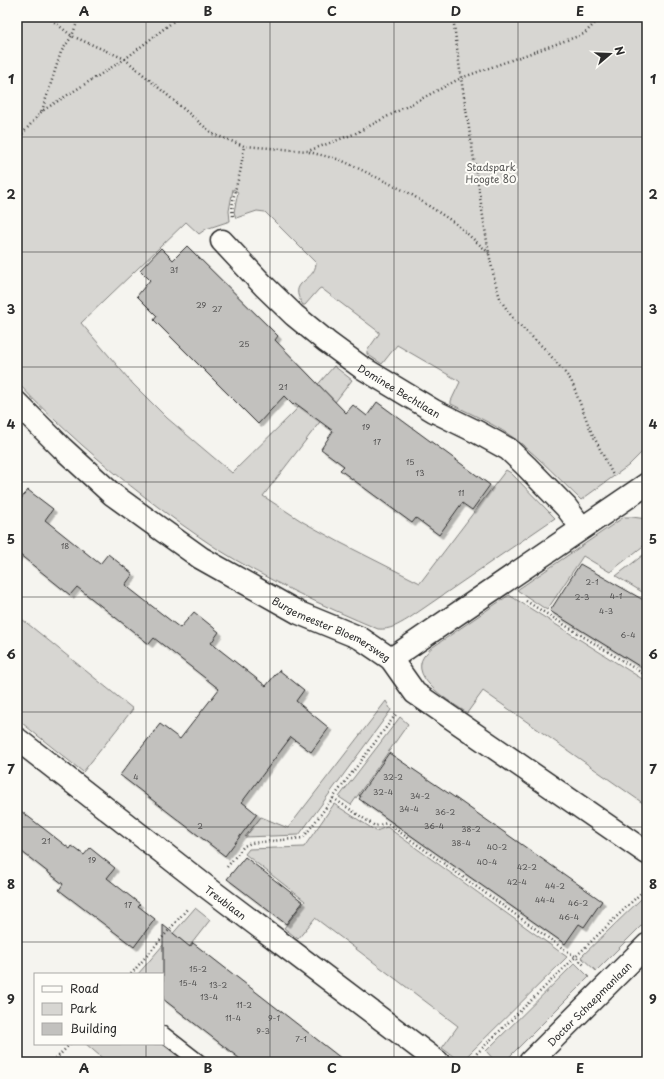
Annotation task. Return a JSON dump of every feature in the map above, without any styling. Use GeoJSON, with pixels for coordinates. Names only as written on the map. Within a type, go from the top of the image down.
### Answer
{"type":"FeatureCollection","features":[{"type":"Feature","properties":{"kind":"street","name":"Dominee Bechtlaan"},"geometry":{"type":"LineString","coordinates":[[222,241],[264,286],[294,315],[326,342],[361,367],[434,411],[508,449],[566,507],[582,528]]}},
{"type":"Feature","properties":{"kind":"street","name":"Burgemeester Bloemersweg"},"geometry":{"type":"LineString","coordinates":[[17,402],[62,448],[112,494],[159,528],[201,558],[299,613],[360,638],[391,660],[415,693],[647,853]]}},
{"type":"Feature","properties":{"kind":"street"},"geometry":{"type":"LineString","coordinates":[[391,660],[647,484]]}},
{"type":"Feature","properties":{"kind":"street","name":"Treublaan"},"geometry":{"type":"LineString","coordinates":[[17,739],[208,888],[438,1062]]}},
{"type":"Feature","properties":{"kind":"street","name":"Doctor Schaepmanlaan"},"geometry":{"type":"LineString","coordinates":[[530,1062],[647,945]]}},
{"type":"Feature","properties":{"kind":"lane"},"geometry":{"type":"LineString","coordinates":[[164,1035],[199,1062]]}},
{"type":"Feature","properties":{"kind":"path"},"geometry":{"type":"LineString","coordinates":[[48,17],[72,36],[125,59],[213,134],[244,146],[308,151],[341,160],[409,193],[455,222],[489,254]]}},
{"type":"Feature","properties":{"kind":"path"},"geometry":{"type":"LineString","coordinates":[[42,111],[61,52],[72,36],[79,17]]}},
{"type":"Feature","properties":{"kind":"path"},"geometry":{"type":"LineString","coordinates":[[17,140],[42,111],[125,59],[179,17]]}},
{"type":"Feature","properties":{"kind":"path"},"geometry":{"type":"LineString","coordinates":[[453,17],[461,78],[489,254],[501,301],[515,321],[545,349],[571,380],[590,429],[609,468],[627,498]]}},
{"type":"Feature","properties":{"kind":"path"},"geometry":{"type":"LineString","coordinates":[[308,151],[354,134],[461,78],[584,34],[602,17]]}},
{"type":"Feature","properties":{"kind":"path"},"geometry":{"type":"LineString","coordinates":[[222,241],[233,219],[232,211],[244,146]]}},
{"type":"Feature","properties":{"kind":"path"},"geometry":{"type":"LineString","coordinates":[[529,602],[647,676]]}},
{"type":"Feature","properties":{"kind":"path"},"geometry":{"type":"LineString","coordinates":[[251,844],[303,838],[396,714]]}},
{"type":"Feature","properties":{"kind":"path"},"geometry":{"type":"LineString","coordinates":[[333,798],[375,826],[386,823],[576,957],[605,987]]}},
{"type":"Feature","properties":{"kind":"path"},"geometry":{"type":"LineString","coordinates":[[468,1062],[647,887]]}},
{"type":"Feature","properties":{"kind":"path"},"geometry":{"type":"LineString","coordinates":[[53,1062],[69,1045]]}},
{"type":"Feature","properties":{"kind":"green space","name":"Stadspark Hoogte 80"},"geometry":{"type":"Polygon","coordinates":[[[17,17],[647,17],[647,447],[628,466],[581,500],[543,462],[518,441],[494,426],[451,404],[460,382],[459,381],[397,345],[382,364],[367,354],[367,351],[379,332],[321,288],[305,305],[303,305],[299,297],[299,286],[314,270],[316,263],[265,212],[257,211],[236,218],[234,212],[238,192],[233,189],[229,211],[230,221],[206,229],[199,234],[186,222],[81,323],[133,384],[167,418],[232,473],[294,412],[334,366],[352,380],[263,496],[303,522],[420,583],[506,470],[511,473],[555,518],[408,619],[394,627],[386,629],[378,629],[275,582],[235,560],[198,536],[130,486],[98,459],[32,398],[17,382],[17,17]]]}},
{"type":"Feature","properties":{"kind":"green space"},"geometry":{"type":"Polygon","coordinates":[[[624,517],[647,519],[647,543],[610,572],[583,556],[547,610],[517,590],[624,517]]]}},
{"type":"Feature","properties":{"kind":"green space"},"geometry":{"type":"Polygon","coordinates":[[[647,552],[647,595],[616,576],[647,552]]]}},
{"type":"Feature","properties":{"kind":"green space"},"geometry":{"type":"Polygon","coordinates":[[[509,595],[647,682],[647,806],[483,691],[467,713],[443,697],[427,682],[422,673],[421,665],[424,656],[430,649],[509,595]]]}},
{"type":"Feature","properties":{"kind":"green space"},"geometry":{"type":"Polygon","coordinates":[[[17,615],[133,709],[83,772],[17,719],[17,615]]]}},
{"type":"Feature","properties":{"kind":"green space"},"geometry":{"type":"Polygon","coordinates":[[[386,701],[391,710],[299,835],[245,837],[261,817],[288,828],[386,701]]]}},
{"type":"Feature","properties":{"kind":"green space"},"geometry":{"type":"Polygon","coordinates":[[[400,717],[408,724],[351,805],[339,797],[400,717]]]}},
{"type":"Feature","properties":{"kind":"green space"},"geometry":{"type":"Polygon","coordinates":[[[334,804],[376,831],[387,827],[567,957],[461,1062],[442,1048],[458,1026],[315,918],[298,939],[284,928],[305,901],[245,854],[249,849],[304,847],[334,804]]]}},
{"type":"Feature","properties":{"kind":"green space"},"geometry":{"type":"Polygon","coordinates":[[[641,899],[647,906],[647,920],[596,971],[581,957],[641,899]]]}},
{"type":"Feature","properties":{"kind":"green space"},"geometry":{"type":"Polygon","coordinates":[[[195,908],[210,920],[164,979],[164,973],[139,973],[195,908]]]}},
{"type":"Feature","properties":{"kind":"green space"},"geometry":{"type":"Polygon","coordinates":[[[575,963],[589,977],[504,1062],[496,1062],[486,1051],[575,963]]]}},
{"type":"Feature","properties":{"kind":"green space"},"geometry":{"type":"Polygon","coordinates":[[[87,1045],[164,1045],[186,1062],[107,1062],[87,1045]]]}},
{"type":"Feature","properties":{"kind":"building"},"geometry":{"type":"Polygon","coordinates":[[[187,246],[278,336],[275,340],[346,413],[353,405],[367,416],[377,402],[490,485],[472,510],[462,503],[439,535],[416,518],[412,523],[340,470],[344,466],[321,449],[333,431],[295,403],[293,405],[284,396],[258,424],[154,320],[157,316],[137,296],[150,280],[140,270],[161,248],[173,260],[187,246]]]}},
{"type":"Feature","properties":{"kind":"building"},"geometry":{"type":"Polygon","coordinates":[[[28,490],[53,509],[45,520],[100,564],[108,554],[133,574],[125,585],[180,628],[194,612],[219,632],[211,643],[266,686],[279,670],[304,690],[296,701],[329,728],[311,752],[291,737],[242,802],[257,814],[225,856],[120,775],[160,724],[180,739],[219,689],[154,638],[149,644],[77,587],[70,595],[19,554],[17,558],[17,498],[20,500],[28,490]]]}},
{"type":"Feature","properties":{"kind":"building"},"geometry":{"type":"Polygon","coordinates":[[[580,564],[647,602],[647,671],[550,611],[580,564]]]}},
{"type":"Feature","properties":{"kind":"building"},"geometry":{"type":"Polygon","coordinates":[[[389,753],[602,901],[584,927],[579,924],[565,944],[359,799],[361,796],[359,796],[389,753]]]}},
{"type":"Feature","properties":{"kind":"building"},"geometry":{"type":"Polygon","coordinates":[[[17,808],[70,849],[72,846],[84,855],[90,848],[115,868],[107,878],[140,904],[138,906],[155,919],[134,947],[59,890],[63,884],[17,848],[17,808]]]}},
{"type":"Feature","properties":{"kind":"building"},"geometry":{"type":"Polygon","coordinates":[[[245,857],[303,902],[286,924],[227,879],[245,857]]]}},
{"type":"Feature","properties":{"kind":"building"},"geometry":{"type":"Polygon","coordinates":[[[163,925],[190,947],[193,943],[346,1062],[244,1062],[164,1000],[163,925]]]}}]}
